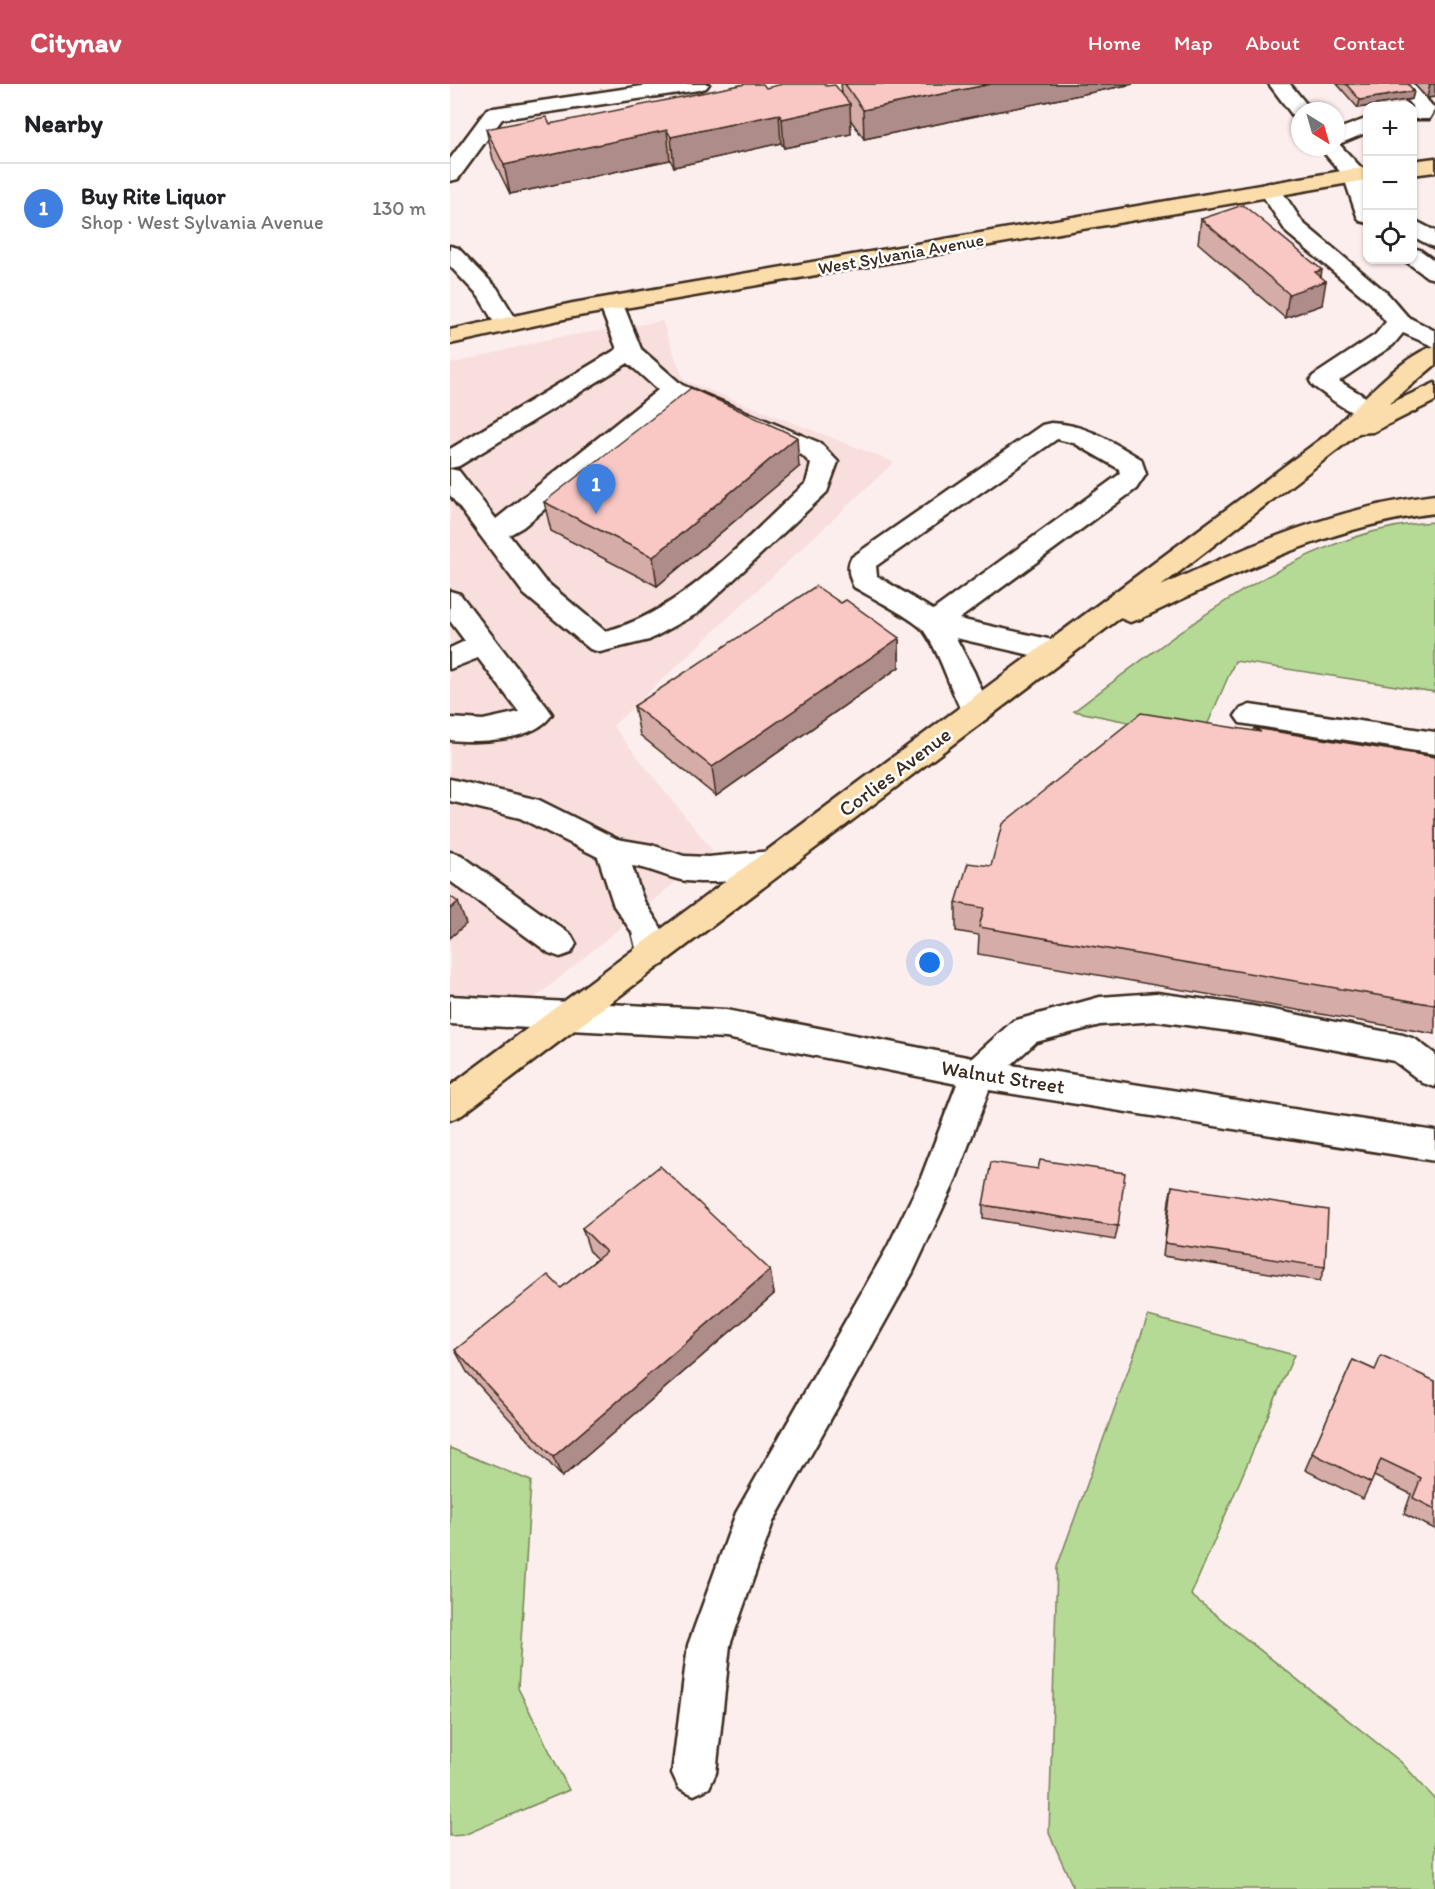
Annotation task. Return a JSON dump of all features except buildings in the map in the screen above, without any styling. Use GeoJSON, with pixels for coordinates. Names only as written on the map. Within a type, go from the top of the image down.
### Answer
{"type":"FeatureCollection","features":[{"type":"Feature","properties":{"kind":"main road"},"geometry":{"type":"LineString","coordinates":[[1417,167],[1435,165]]}},
{"type":"Feature","properties":{"kind":"main road","name":"West Sylvania Avenue"},"geometry":{"type":"LineString","coordinates":[[450,337],[611,304],[1270,190],[1363,180]]}},
{"type":"Feature","properties":{"kind":"main road"},"geometry":{"type":"LineString","coordinates":[[1338,439],[1400,379],[1435,353]]}},
{"type":"Feature","properties":{"kind":"main road"},"geometry":{"type":"LineString","coordinates":[[1338,439],[1435,391]]}},
{"type":"Feature","properties":{"kind":"main road","name":"Corlies Avenue"},"geometry":{"type":"LineString","coordinates":[[450,1105],[572,1017],[772,863],[1338,439]]}},
{"type":"Feature","properties":{"kind":"main road"},"geometry":{"type":"LineString","coordinates":[[1065,644],[1259,554],[1372,513],[1435,504]]}},
{"type":"Feature","properties":{"kind":"street"},"geometry":{"type":"LineString","coordinates":[[495,114],[699,84]]}},
{"type":"Feature","properties":{"kind":"street"},"geometry":{"type":"LineString","coordinates":[[1279,84],[1294,102]]}},
{"type":"Feature","properties":{"kind":"street"},"geometry":{"type":"LineString","coordinates":[[1402,84],[1424,109],[1423,120]]}},
{"type":"Feature","properties":{"kind":"street"},"geometry":{"type":"LineString","coordinates":[[450,174],[495,114],[507,94]]}},
{"type":"Feature","properties":{"kind":"street"},"geometry":{"type":"LineString","coordinates":[[1345,134],[1363,126]]}},
{"type":"Feature","properties":{"kind":"street"},"geometry":{"type":"LineString","coordinates":[[1339,156],[1363,180]]}},
{"type":"Feature","properties":{"kind":"street"},"geometry":{"type":"LineString","coordinates":[[1270,190],[1295,228],[1379,298],[1399,322],[1435,340]]}},
{"type":"Feature","properties":{"kind":"street"},"geometry":{"type":"LineString","coordinates":[[1417,229],[1435,241]]}},
{"type":"Feature","properties":{"kind":"street"},"geometry":{"type":"LineString","coordinates":[[450,253],[489,293],[507,324]]}},
{"type":"Feature","properties":{"kind":"street"},"geometry":{"type":"LineString","coordinates":[[1417,258],[1435,272]]}},
{"type":"Feature","properties":{"kind":"street"},"geometry":{"type":"LineString","coordinates":[[450,477],[534,587],[600,642],[639,633],[688,606],[818,486],[825,462],[811,449],[674,390],[630,352],[611,304]]}},
{"type":"Feature","properties":{"kind":"street"},"geometry":{"type":"LineString","coordinates":[[1368,410],[1322,381],[1384,340],[1399,322]]}},
{"type":"Feature","properties":{"kind":"street"},"geometry":{"type":"LineString","coordinates":[[450,460],[630,352]]}},
{"type":"Feature","properties":{"kind":"street"},"geometry":{"type":"LineString","coordinates":[[492,532],[514,521],[674,390]]}},
{"type":"Feature","properties":{"kind":"street"},"geometry":{"type":"LineString","coordinates":[[934,623],[1127,483],[1133,474],[1132,465],[1077,433],[1065,430],[1051,431],[862,563],[864,580],[934,623],[1065,644]]}},
{"type":"Feature","properties":{"kind":"street"},"geometry":{"type":"LineString","coordinates":[[450,601],[537,714],[527,722],[513,728],[450,729]]}},
{"type":"Feature","properties":{"kind":"street"},"geometry":{"type":"LineString","coordinates":[[934,623],[960,672],[976,712]]}},
{"type":"Feature","properties":{"kind":"street"},"geometry":{"type":"LineString","coordinates":[[450,659],[483,645]]}},
{"type":"Feature","properties":{"kind":"street"},"geometry":{"type":"LineString","coordinates":[[1250,716],[1435,743]]}},
{"type":"Feature","properties":{"kind":"street"},"geometry":{"type":"LineString","coordinates":[[452,794],[528,808],[611,850],[652,856],[682,868],[708,869],[772,863]]}},
{"type":"Feature","properties":{"kind":"street"},"geometry":{"type":"LineString","coordinates":[[611,850],[630,906],[647,929],[652,955]]}},
{"type":"Feature","properties":{"kind":"street"},"geometry":{"type":"LineString","coordinates":[[450,864],[463,898],[560,944]]}},
{"type":"Feature","properties":{"kind":"street"},"geometry":{"type":"LineString","coordinates":[[694,1773],[709,1645],[744,1542],[756,1513],[900,1260],[936,1184],[978,1074],[1025,1031],[1100,1011],[1157,1006],[1252,1020],[1404,1049],[1435,1073]]}},
{"type":"Feature","properties":{"kind":"street","name":"Walnut Street"},"geometry":{"type":"LineString","coordinates":[[450,1010],[726,1024],[978,1074],[1435,1146]]}},
{"type":"Feature","properties":{"kind":"shaded area"},"geometry":{"type":"Polygon","coordinates":[[[662,321],[684,380],[894,462],[613,726],[713,851],[534,999],[450,993],[450,364],[553,338],[662,321]]]}},
{"type":"Feature","properties":{"kind":"green space"},"geometry":{"type":"Polygon","coordinates":[[[1435,522],[1435,692],[1235,661],[1202,737],[1074,711],[1198,620],[1243,590],[1290,564],[1338,543],[1386,528],[1435,522]]]}},
{"type":"Feature","properties":{"kind":"green space"},"geometry":{"type":"Polygon","coordinates":[[[1148,1316],[1294,1355],[1191,1595],[1401,1762],[1435,1799],[1435,1889],[1074,1889],[1049,1833],[1057,1567],[1148,1316]]]}},
{"type":"Feature","properties":{"kind":"green space"},"geometry":{"type":"Polygon","coordinates":[[[450,1448],[531,1481],[518,1688],[569,1790],[464,1835],[450,1836],[450,1448]]]}},
{"type":"Feature","properties":{"kind":"place","name":"Buy Rite Liquor"},"geometry":{"type":"Point","coordinates":[596,514]}}]}
